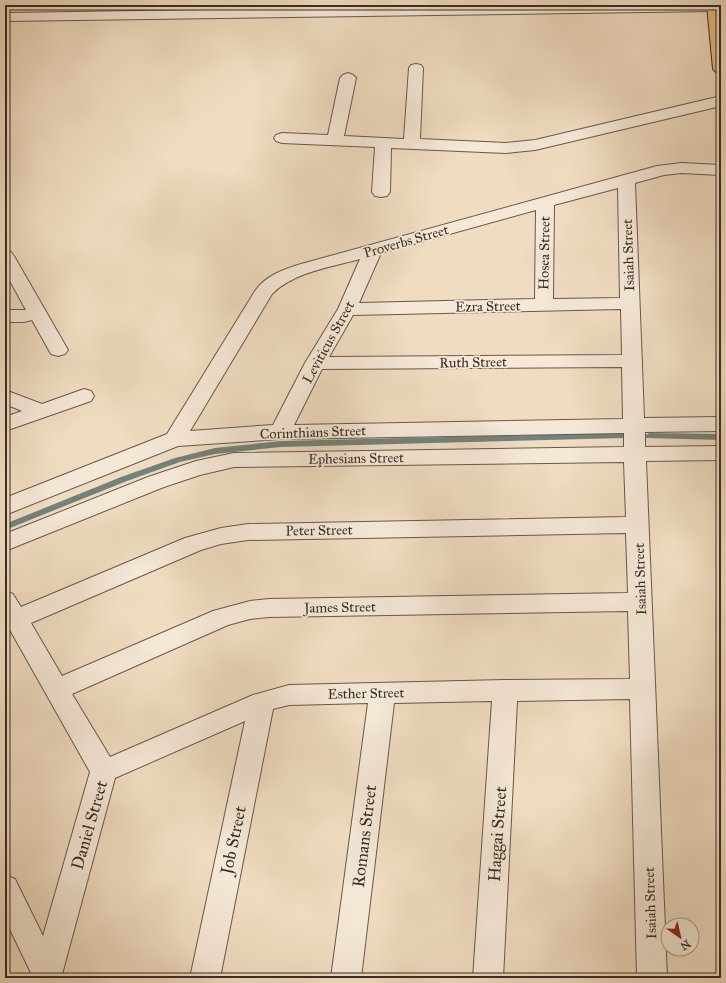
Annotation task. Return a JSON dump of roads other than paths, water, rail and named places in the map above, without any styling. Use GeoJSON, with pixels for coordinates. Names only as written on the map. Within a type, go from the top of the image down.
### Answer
{"type":"FeatureCollection","features":[{"type":"Feature","properties":{"kind":"main road"},"geometry":{"type":"LineString","coordinates":[[714,6],[721,69]]}},
{"type":"Feature","properties":{"kind":"street"},"geometry":{"type":"LineString","coordinates":[[5,17],[449,8],[714,6]]}},
{"type":"Feature","properties":{"kind":"street"},"geometry":{"type":"LineString","coordinates":[[412,143],[416,68]]}},
{"type":"Feature","properties":{"kind":"street"},"geometry":{"type":"LineString","coordinates":[[335,140],[348,78]]}},
{"type":"Feature","properties":{"kind":"street"},"geometry":{"type":"LineString","coordinates":[[282,138],[506,148],[535,145],[721,101]]}},
{"type":"Feature","properties":{"kind":"street"},"geometry":{"type":"LineString","coordinates":[[381,192],[383,142]]}},
{"type":"Feature","properties":{"kind":"street","name":"Proverbs Street"},"geometry":{"type":"LineString","coordinates":[[175,439],[264,291],[271,284],[292,273],[671,168],[721,170]]}},
{"type":"Feature","properties":{"kind":"street","name":"Isaiah Street"},"geometry":{"type":"LineString","coordinates":[[626,180],[644,689],[652,978]]}},
{"type":"Feature","properties":{"kind":"street","name":"Hosea Street"},"geometry":{"type":"LineString","coordinates":[[544,305],[545,202]]}},
{"type":"Feature","properties":{"kind":"street","name":"Leviticus Street"},"geometry":{"type":"LineString","coordinates":[[280,432],[315,363],[346,309],[372,250]]}},
{"type":"Feature","properties":{"kind":"street"},"geometry":{"type":"LineString","coordinates":[[6,259],[58,350]]}},
{"type":"Feature","properties":{"kind":"street","name":"Ezra Street"},"geometry":{"type":"LineString","coordinates":[[346,309],[630,303]]}},
{"type":"Feature","properties":{"kind":"street"},"geometry":{"type":"LineString","coordinates":[[5,316],[19,316],[37,313]]}},
{"type":"Feature","properties":{"kind":"street","name":"Ruth Street"},"geometry":{"type":"LineString","coordinates":[[315,363],[632,361]]}},
{"type":"Feature","properties":{"kind":"street"},"geometry":{"type":"LineString","coordinates":[[5,424],[84,396]]}},
{"type":"Feature","properties":{"kind":"street"},"geometry":{"type":"LineString","coordinates":[[5,397],[42,411]]}},
{"type":"Feature","properties":{"kind":"street","name":"Corinthians Street"},"geometry":{"type":"LineString","coordinates":[[5,507],[175,439],[280,432],[721,424]]}},
{"type":"Feature","properties":{"kind":"street","name":"Ephesians Street"},"geometry":{"type":"LineString","coordinates":[[5,543],[156,482],[196,468],[234,460],[635,453],[721,453]]}},
{"type":"Feature","properties":{"kind":"street","name":"Peter Street"},"geometry":{"type":"LineString","coordinates":[[11,609],[194,544],[228,534],[248,532],[638,525]]}},
{"type":"Feature","properties":{"kind":"street","name":"James Street"},"geometry":{"type":"LineString","coordinates":[[56,690],[222,617],[250,610],[270,608],[640,602]]}},
{"type":"Feature","properties":{"kind":"street","name":"Daniel Street"},"geometry":{"type":"LineString","coordinates":[[11,609],[56,690],[104,771],[47,976]]}},
{"type":"Feature","properties":{"kind":"street","name":"Esther Street"},"geometry":{"type":"LineString","coordinates":[[104,771],[262,702],[289,695],[505,690],[644,689]]}},
{"type":"Feature","properties":{"kind":"street","name":"Haggai Street"},"geometry":{"type":"LineString","coordinates":[[488,978],[505,690]]}},
{"type":"Feature","properties":{"kind":"street","name":"Romans Street"},"geometry":{"type":"LineString","coordinates":[[346,978],[382,693]]}},
{"type":"Feature","properties":{"kind":"street","name":"Job Street"},"geometry":{"type":"LineString","coordinates":[[205,978],[262,702]]}},
{"type":"Feature","properties":{"kind":"street"},"geometry":{"type":"LineString","coordinates":[[5,888],[47,976]]}},
{"type":"Feature","properties":{"kind":"waterway"},"geometry":{"type":"LineString","coordinates":[[5,527],[124,479],[178,460],[215,451],[281,444],[621,436]]}},
{"type":"Feature","properties":{"kind":"waterway"},"geometry":{"type":"LineString","coordinates":[[649,436],[721,437]]}}]}
